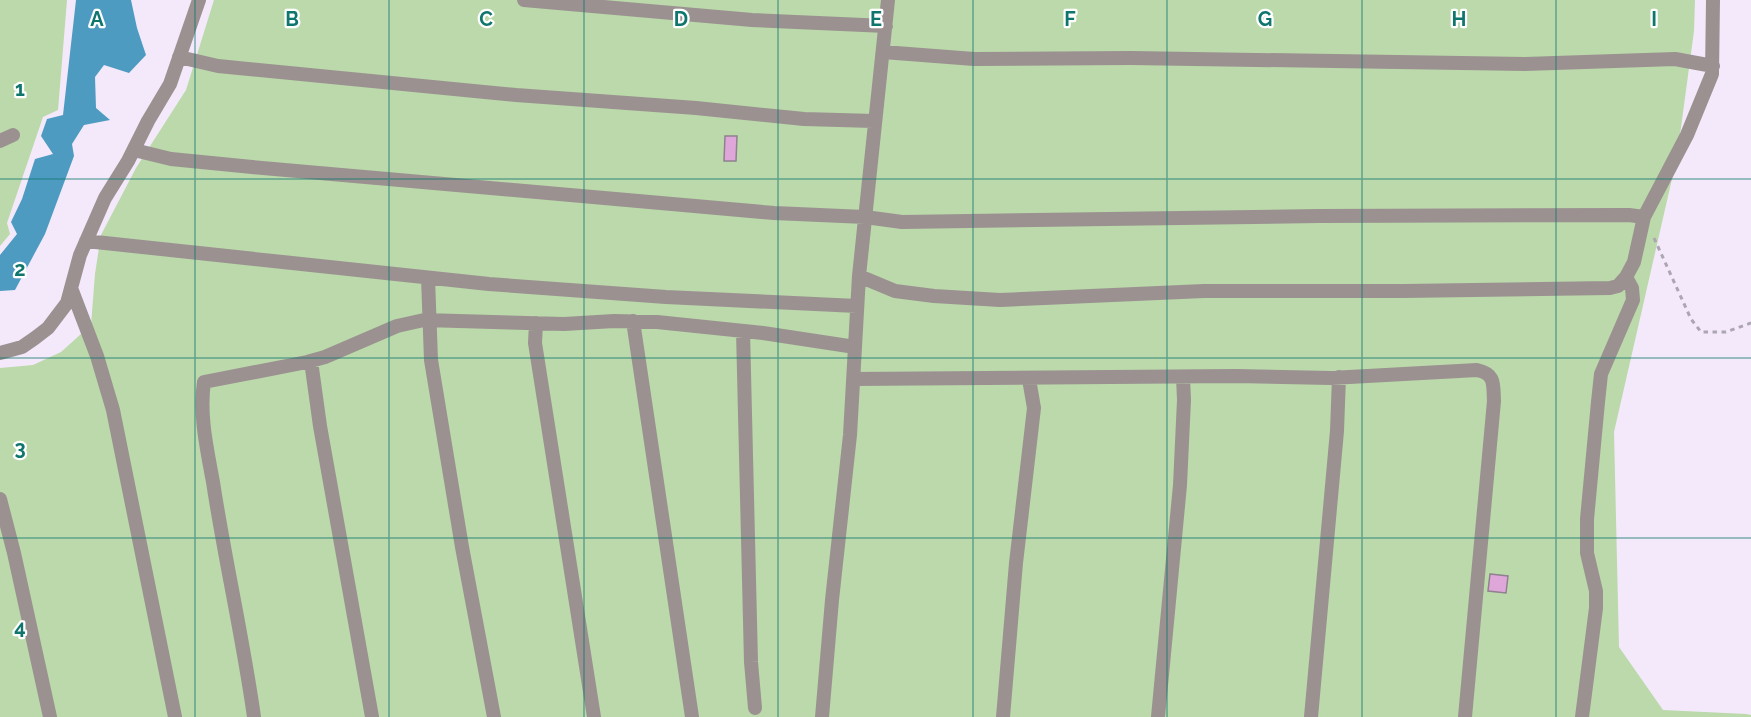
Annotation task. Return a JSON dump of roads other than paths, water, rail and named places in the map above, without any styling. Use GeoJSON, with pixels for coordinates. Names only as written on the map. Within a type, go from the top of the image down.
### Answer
{"type":"FeatureCollection","features":[{"type":"Feature","properties":{"kind":"street"},"geometry":{"type":"LineString","coordinates":[[0,353],[22,347],[48,328],[67,303],[86,241],[105,198],[170,84],[199,0]]}},
{"type":"Feature","properties":{"kind":"street"},"geometry":{"type":"LineString","coordinates":[[524,0],[752,20],[886,26]]}},
{"type":"Feature","properties":{"kind":"street"},"geometry":{"type":"LineString","coordinates":[[822,717],[850,435],[859,276],[888,0]]}},
{"type":"Feature","properties":{"kind":"street"},"geometry":{"type":"LineString","coordinates":[[859,276],[895,291],[1000,300],[1204,291],[1404,291],[1610,288],[1618,286],[1634,262],[1644,218],[1687,135],[1712,74],[1713,0]]}},
{"type":"Feature","properties":{"kind":"street"},"geometry":{"type":"LineString","coordinates":[[883,52],[974,59],[1131,58],[1525,63],[1675,59],[1713,66]]}},
{"type":"Feature","properties":{"kind":"street"},"geometry":{"type":"LineString","coordinates":[[179,57],[218,66],[492,93],[696,108],[804,119],[874,122]]}},
{"type":"Feature","properties":{"kind":"street"},"geometry":{"type":"LineString","coordinates":[[134,150],[171,159],[480,188],[632,199],[774,213],[865,217],[902,222],[1355,216],[1629,215],[1644,218]]}},
{"type":"Feature","properties":{"kind":"street"},"geometry":{"type":"LineString","coordinates":[[86,241],[428,278],[666,297],[857,306]]}},
{"type":"Feature","properties":{"kind":"street"},"geometry":{"type":"LineString","coordinates":[[1582,717],[1596,608],[1596,591],[1587,553],[1587,519],[1598,402],[1601,374],[1633,300],[1632,288],[1626,277]]}},
{"type":"Feature","properties":{"kind":"street"},"geometry":{"type":"LineString","coordinates":[[428,278],[431,360],[462,548],[494,717]]}},
{"type":"Feature","properties":{"kind":"street"},"geometry":{"type":"LineString","coordinates":[[71,288],[97,356],[113,410],[176,717]]}},
{"type":"Feature","properties":{"kind":"street"},"geometry":{"type":"LineString","coordinates":[[254,717],[247,667],[220,530],[201,399],[204,382],[311,361],[396,326],[431,320],[536,323],[633,321],[694,325],[855,347]]}},
{"type":"Feature","properties":{"kind":"street"},"geometry":{"type":"LineString","coordinates":[[633,321],[692,717]]}},
{"type":"Feature","properties":{"kind":"street"},"geometry":{"type":"LineString","coordinates":[[536,323],[535,343],[594,717]]}},
{"type":"Feature","properties":{"kind":"street"},"geometry":{"type":"LineString","coordinates":[[742,331],[752,662],[756,708]]}},
{"type":"Feature","properties":{"kind":"street"},"geometry":{"type":"LineString","coordinates":[[311,361],[322,437],[372,717]]}},
{"type":"Feature","properties":{"kind":"street"},"geometry":{"type":"LineString","coordinates":[[853,379],[1339,377],[1477,370],[1485,372],[1491,377],[1494,402],[1465,717]]}},
{"type":"Feature","properties":{"kind":"street"},"geometry":{"type":"LineString","coordinates":[[1158,717],[1180,485],[1183,376]]}},
{"type":"Feature","properties":{"kind":"street"},"geometry":{"type":"LineString","coordinates":[[1311,717],[1337,431],[1339,377]]}},
{"type":"Feature","properties":{"kind":"street"},"geometry":{"type":"LineString","coordinates":[[1003,717],[1016,563],[1034,408],[1029,379]]}},
{"type":"Feature","properties":{"kind":"street"},"geometry":{"type":"LineString","coordinates":[[0,499],[50,717]]}},
{"type":"Feature","properties":{"kind":"water"},"geometry":{"type":"Polygon","coordinates":[[[76,0],[131,0],[146,55],[129,73],[104,65],[95,77],[96,108],[110,120],[84,125],[72,144],[74,156],[45,234],[15,290],[0,291],[0,255],[17,234],[11,222],[22,199],[35,159],[53,154],[41,136],[47,119],[63,115],[76,0]]]}}]}
